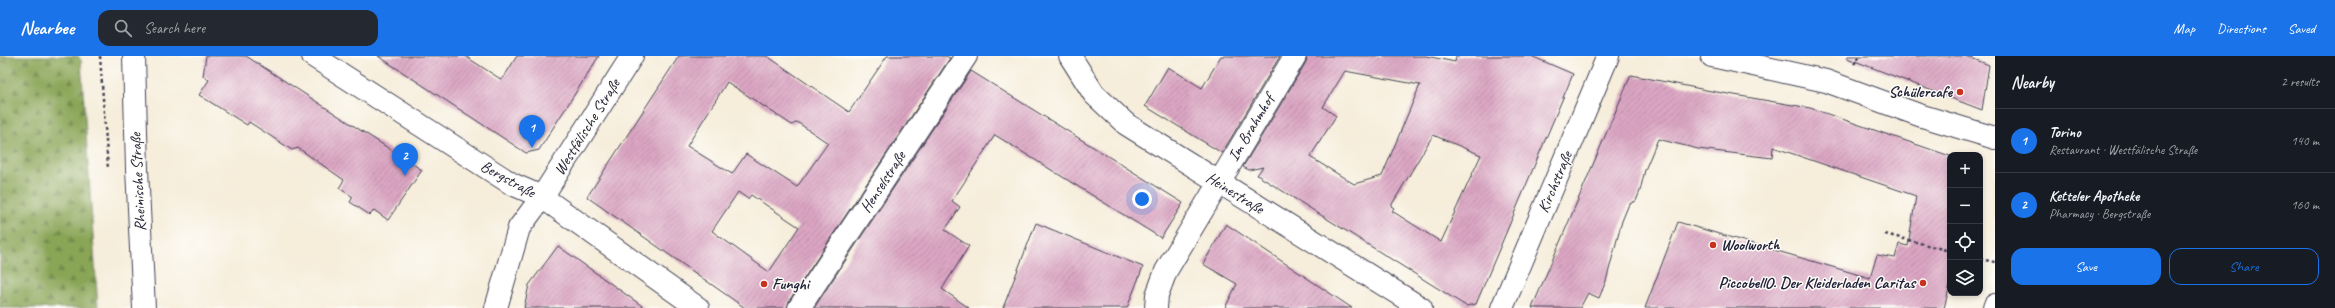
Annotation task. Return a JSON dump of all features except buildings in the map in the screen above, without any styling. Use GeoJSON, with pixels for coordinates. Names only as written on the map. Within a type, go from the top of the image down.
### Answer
{"type":"FeatureCollection","features":[{"type":"Feature","properties":{"kind":"street","name":"Rheinische Straße"},"geometry":{"type":"LineString","coordinates":[[134,56],[137,170],[144,308]]}},
{"type":"Feature","properties":{"kind":"street","name":"Bergstraße"},"geometry":{"type":"LineString","coordinates":[[313,56],[512,184],[542,197],[698,308]]}},
{"type":"Feature","properties":{"kind":"street","name":"Westfälische Straße"},"geometry":{"type":"LineString","coordinates":[[496,308],[519,228],[542,197],[632,56]]}},
{"type":"Feature","properties":{"kind":"street","name":"Henselstraße"},"geometry":{"type":"LineString","coordinates":[[799,308],[966,56]]}},
{"type":"Feature","properties":{"kind":"street","name":"Heinestraße"},"geometry":{"type":"LineString","coordinates":[[1070,56],[1094,94],[1113,114],[1218,182],[1421,308]]}},
{"type":"Feature","properties":{"kind":"street","name":"Im Brahmhof"},"geometry":{"type":"LineString","coordinates":[[1156,308],[1157,295],[1166,271],[1218,182],[1295,56]]}},
{"type":"Feature","properties":{"kind":"street","name":"Kirchstraße"},"geometry":{"type":"LineString","coordinates":[[1502,308],[1608,56]]}},
{"type":"Feature","properties":{"kind":"street"},"geometry":{"type":"LineString","coordinates":[[1712,56],[1826,81],[1919,114],[1995,138]]}},
{"type":"Feature","properties":{"kind":"path"},"geometry":{"type":"LineString","coordinates":[[1885,234],[1947,250]]}},
{"type":"Feature","properties":{"kind":"path"},"geometry":{"type":"LineString","coordinates":[[1983,260],[1995,262]]}},
{"type":"Feature","properties":{"kind":"green space"},"geometry":{"type":"Polygon","coordinates":[[[0,56],[78,56],[81,60],[98,308],[0,308],[0,56]]]}},
{"type":"Feature","properties":{"kind":"place","name":"Schülercafe"},"geometry":{"type":"Point","coordinates":[1960,92]}},
{"type":"Feature","properties":{"kind":"place","name":"Torino"},"geometry":{"type":"Point","coordinates":[532,148]}},
{"type":"Feature","properties":{"kind":"place","name":"Ketteler Apotheke"},"geometry":{"type":"Point","coordinates":[405,176]}},
{"type":"Feature","properties":{"kind":"place","name":"Woolworth"},"geometry":{"type":"Point","coordinates":[1713,245]}},
{"type":"Feature","properties":{"kind":"place","name":"PiccobellO. Der Kleiderladen Caritas"},"geometry":{"type":"Point","coordinates":[1923,283]}},
{"type":"Feature","properties":{"kind":"place","name":"Funghi"},"geometry":{"type":"Point","coordinates":[764,284]}}]}
